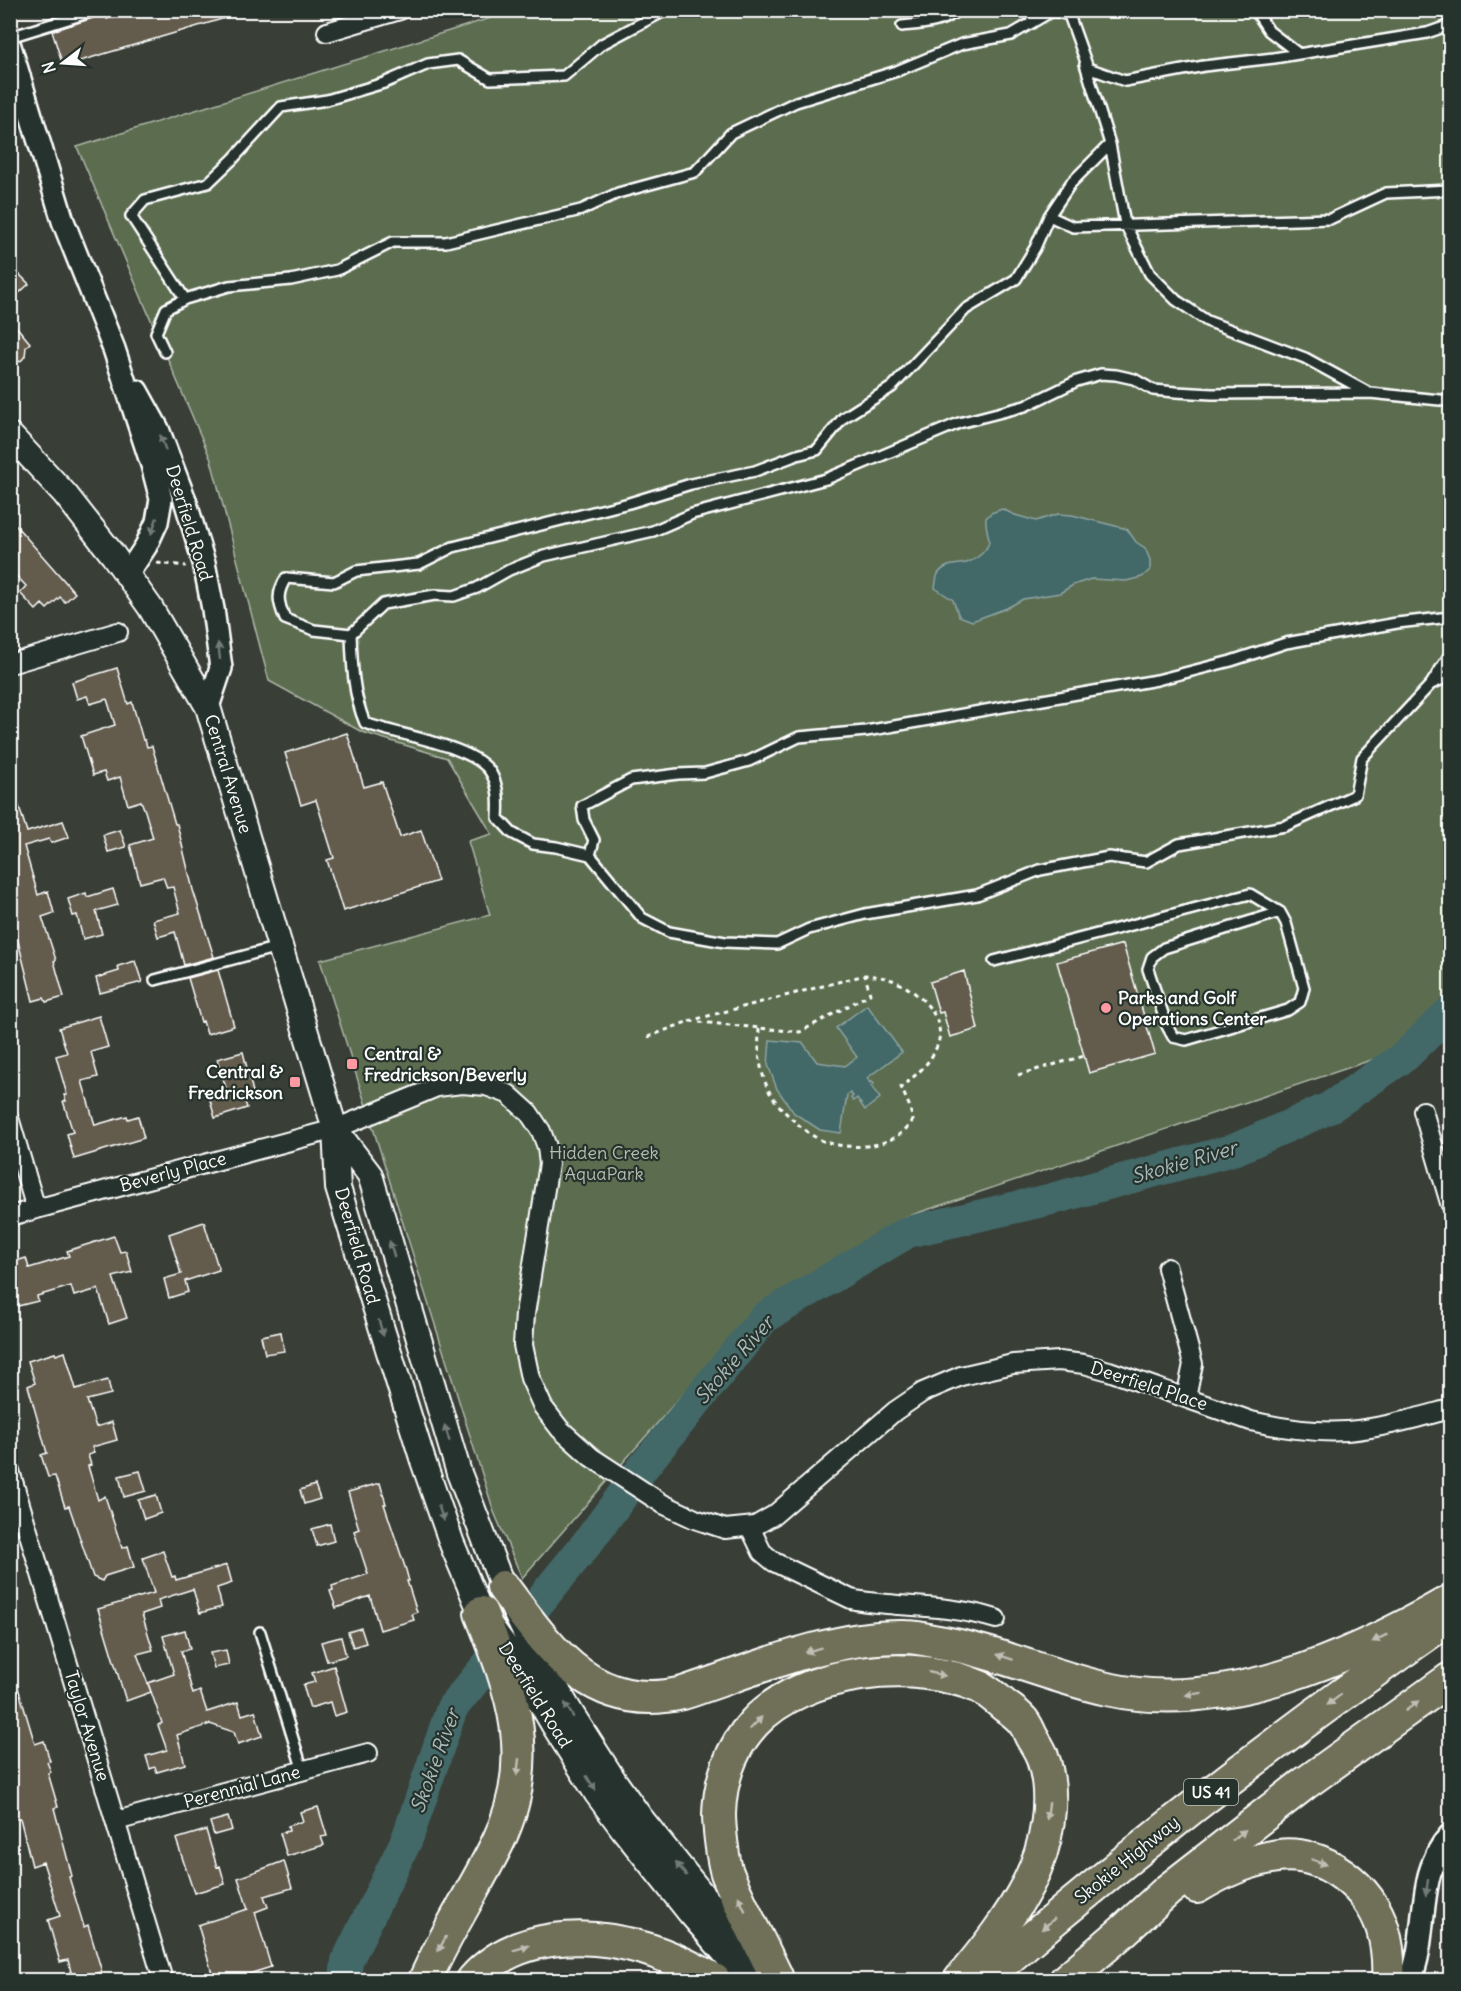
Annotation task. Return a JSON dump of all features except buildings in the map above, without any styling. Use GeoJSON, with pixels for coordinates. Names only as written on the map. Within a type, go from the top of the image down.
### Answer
{"type":"FeatureCollection","features":[{"type":"Feature","properties":{"kind":"highway"},"geometry":{"type":"LineString","coordinates":[[425,1980],[437,1952],[498,1842],[514,1801],[519,1748],[515,1714],[524,1657],[503,1587]]}},
{"type":"Feature","properties":{"kind":"highway"},"geometry":{"type":"LineString","coordinates":[[482,1613],[524,1657],[562,1661],[591,1682],[609,1690],[646,1698],[683,1693],[820,1648],[866,1638],[908,1637],[963,1645],[1107,1689],[1140,1694],[1184,1695],[1225,1690],[1312,1667],[1355,1650],[1450,1601]]}},
{"type":"Feature","properties":{"kind":"highway","name":"Skokie Highway"},"geometry":{"type":"LineString","coordinates":[[983,1980],[1102,1879],[1224,1781],[1450,1618]]}},
{"type":"Feature","properties":{"kind":"highway"},"geometry":{"type":"LineString","coordinates":[[768,1979],[726,1871],[719,1816],[726,1769],[751,1727],[778,1703],[826,1681],[867,1672],[895,1670],[929,1672],[962,1680],[993,1695],[1022,1720],[1042,1756],[1049,1782],[1050,1798],[1045,1836],[1028,1883],[991,1943],[960,1980]]}},
{"type":"Feature","properties":{"kind":"highway","name":"US 41"},"geometry":{"type":"LineString","coordinates":[[1066,1980],[1168,1890],[1305,1784],[1450,1679]]}},
{"type":"Feature","properties":{"kind":"highway"},"geometry":{"type":"LineString","coordinates":[[1066,1980],[1195,1888],[1233,1867],[1280,1856],[1304,1857],[1325,1864],[1353,1883],[1372,1905],[1383,1928],[1389,1959],[1388,1980]]}},
{"type":"Feature","properties":{"kind":"highway"},"geometry":{"type":"LineString","coordinates":[[473,1980],[498,1959],[513,1951],[550,1940],[595,1938],[647,1949],[714,1980]]}},
{"type":"Feature","properties":{"kind":"main road","name":"Central Avenue"},"geometry":{"type":"LineString","coordinates":[[10,435],[65,494],[127,575],[150,608],[208,707],[335,1129]]}},
{"type":"Feature","properties":{"kind":"main road","name":"Deerfield Road"},"geometry":{"type":"LineString","coordinates":[[335,1129],[370,1175],[459,1473],[503,1587]]}},
{"type":"Feature","properties":{"kind":"main road","name":"Deerfield Road"},"geometry":{"type":"LineString","coordinates":[[335,1129],[338,1188],[423,1461],[452,1544],[482,1613]]}},
{"type":"Feature","properties":{"kind":"main road","name":"Deerfield Road"},"geometry":{"type":"LineString","coordinates":[[524,1657],[571,1713],[639,1816],[768,1979]]}},
{"type":"Feature","properties":{"kind":"street"},"geometry":{"type":"LineString","coordinates":[[327,32],[400,10]]}},
{"type":"Feature","properties":{"kind":"street","name":"Deerfield Road"},"geometry":{"type":"LineString","coordinates":[[10,46],[63,221],[114,350],[161,499],[157,522],[146,546],[127,575]]}},
{"type":"Feature","properties":{"kind":"street","name":"Deerfield Road"},"geometry":{"type":"LineString","coordinates":[[114,350],[158,429],[204,563],[221,668],[208,707]]}},
{"type":"Feature","properties":{"kind":"street"},"geometry":{"type":"LineString","coordinates":[[10,664],[118,632]]}},
{"type":"Feature","properties":{"kind":"street","name":"Beverly Place"},"geometry":{"type":"LineString","coordinates":[[10,1216],[335,1129],[437,1087],[462,1084],[486,1086],[508,1095],[529,1113],[542,1131],[547,1146],[549,1164],[525,1314],[523,1345],[530,1378],[543,1407],[560,1429],[591,1457],[663,1504],[695,1519],[725,1529],[750,1527]]}},
{"type":"Feature","properties":{"kind":"street"},"geometry":{"type":"LineString","coordinates":[[1423,1111],[1450,1203]]}},
{"type":"Feature","properties":{"kind":"street"},"geometry":{"type":"LineString","coordinates":[[10,1121],[36,1209]]}},
{"type":"Feature","properties":{"kind":"street"},"geometry":{"type":"LineString","coordinates":[[1167,1268],[1193,1364],[1186,1398]]}},
{"type":"Feature","properties":{"kind":"street","name":"Deerfield Place"},"geometry":{"type":"LineString","coordinates":[[750,1527],[774,1515],[895,1411],[923,1392],[961,1376],[1013,1364],[1059,1362],[1084,1364],[1251,1421],[1316,1430],[1345,1431],[1386,1425],[1450,1408]]}},
{"type":"Feature","properties":{"kind":"street","name":"Taylor Avenue"},"geometry":{"type":"LineString","coordinates":[[10,1471],[163,1980]]}},
{"type":"Feature","properties":{"kind":"street"},"geometry":{"type":"LineString","coordinates":[[750,1527],[762,1552],[774,1562],[851,1599],[942,1608],[976,1613],[996,1619]]}},
{"type":"Feature","properties":{"kind":"street","name":"Perennial Lane"},"geometry":{"type":"LineString","coordinates":[[116,1821],[368,1753]]}},
{"type":"Feature","properties":{"kind":"street"},"geometry":{"type":"LineString","coordinates":[[1410,1980],[1419,1944],[1430,1869],[1442,1844],[1450,1835]]}},
{"type":"Feature","properties":{"kind":"lane"},"geometry":{"type":"LineString","coordinates":[[10,38],[97,10]]}},
{"type":"Feature","properties":{"kind":"lane"},"geometry":{"type":"LineString","coordinates":[[185,299],[131,216],[145,200],[208,183],[281,107],[327,100],[384,83],[428,64],[458,60],[490,79],[564,76],[602,44],[666,10]]}},
{"type":"Feature","properties":{"kind":"lane"},"geometry":{"type":"LineString","coordinates":[[902,26],[934,23],[952,16],[958,10]]}},
{"type":"Feature","properties":{"kind":"lane"},"geometry":{"type":"LineString","coordinates":[[1031,10],[1032,23]]}},
{"type":"Feature","properties":{"kind":"lane"},"geometry":{"type":"LineString","coordinates":[[1255,10],[1269,31],[1299,54]]}},
{"type":"Feature","properties":{"kind":"lane"},"geometry":{"type":"LineString","coordinates":[[165,352],[156,333],[166,309],[185,299],[229,286],[291,280],[337,270],[393,242],[446,242],[581,210],[618,193],[695,172],[731,133],[796,102],[897,71],[962,45],[1011,35],[1052,11],[1066,13]]}},
{"type":"Feature","properties":{"kind":"lane"},"geometry":{"type":"LineString","coordinates":[[1066,13],[1088,68],[1125,81],[1204,66],[1299,54],[1427,33],[1450,25]]}},
{"type":"Feature","properties":{"kind":"lane"},"geometry":{"type":"LineString","coordinates":[[1066,13],[1110,144],[1125,224],[1150,273],[1176,300],[1207,321],[1305,358],[1370,393]]}},
{"type":"Feature","properties":{"kind":"lane"},"geometry":{"type":"LineString","coordinates":[[351,634],[314,630],[285,619],[278,602],[281,586],[286,578],[334,582],[356,571],[418,564],[453,547],[629,503],[691,484],[755,471],[817,450],[843,418],[892,387],[966,309],[1016,279],[1035,248],[1049,216],[1071,183],[1110,144]]}},
{"type":"Feature","properties":{"kind":"lane"},"geometry":{"type":"LineString","coordinates":[[1049,216],[1072,227],[1330,219],[1386,193],[1450,190]]}},
{"type":"Feature","properties":{"kind":"lane"},"geometry":{"type":"LineString","coordinates":[[1450,401],[1370,393],[1212,394],[1176,392],[1153,390],[1134,379],[1101,374],[1077,381],[1025,406],[959,423],[826,478],[692,514],[653,531],[544,556],[509,570],[477,588],[454,596],[435,595],[383,604],[351,634],[352,670],[359,709],[366,723],[452,747],[475,759],[489,770],[499,796],[498,818],[512,833],[533,844],[590,855],[642,918],[669,932],[725,942],[777,944],[809,930],[865,914],[977,896],[1040,870],[1109,857],[1146,862],[1179,844],[1285,826],[1355,795],[1362,758],[1431,684],[1450,654]]}},
{"type":"Feature","properties":{"kind":"lane"},"geometry":{"type":"LineString","coordinates":[[590,855],[594,840],[585,820],[582,806],[631,780],[705,773],[749,761],[799,737],[913,723],[1157,680],[1231,661],[1286,643],[1450,617]]}},
{"type":"Feature","properties":{"kind":"lane"},"geometry":{"type":"LineString","coordinates":[[1431,684],[1450,676]]}},
{"type":"Feature","properties":{"kind":"lane"},"geometry":{"type":"LineString","coordinates":[[994,961],[1250,894],[1280,912],[1286,923],[1304,988],[1300,1002],[1288,1010],[1186,1040],[1173,1037],[1167,1026],[1148,969],[1152,957],[1164,948],[1280,912]]}},
{"type":"Feature","properties":{"kind":"lane"},"geometry":{"type":"LineString","coordinates":[[155,980],[280,946]]}},
{"type":"Feature","properties":{"kind":"lane"},"geometry":{"type":"LineString","coordinates":[[260,1632],[303,1771]]}},
{"type":"Feature","properties":{"kind":"path"},"geometry":{"type":"LineString","coordinates":[[152,561],[191,566]]}},
{"type":"Feature","properties":{"kind":"path"},"geometry":{"type":"LineString","coordinates":[[689,1020],[800,1032],[870,994],[865,975]]}},
{"type":"Feature","properties":{"kind":"path"},"geometry":{"type":"LineString","coordinates":[[648,1037],[689,1020],[865,975],[892,980],[922,998],[933,1012],[939,1029],[939,1043],[932,1058],[901,1087],[913,1120],[907,1130],[879,1145],[852,1146],[824,1142],[781,1110],[769,1091],[760,1067],[759,1028]]}},
{"type":"Feature","properties":{"kind":"path"},"geometry":{"type":"LineString","coordinates":[[1018,1075],[1084,1056]]}},
{"type":"Feature","properties":{"kind":"green space","name":"Hidden Creek AquaPark"},"geometry":{"type":"Polygon","coordinates":[[[513,11],[1450,11],[1450,996],[1389,1054],[903,1218],[758,1308],[522,1578],[494,1512],[320,960],[490,915],[468,841],[492,834],[447,758],[362,732],[269,681],[211,460],[77,147],[513,11]]]}},
{"type":"Feature","properties":{"kind":"water"},"geometry":{"type":"Polygon","coordinates":[[[1002,509],[1036,521],[1058,514],[1072,515],[1127,529],[1136,542],[1145,548],[1150,560],[1150,570],[1142,577],[1126,581],[1091,579],[1073,585],[1060,593],[1023,599],[1007,608],[972,621],[959,616],[953,600],[935,588],[937,576],[945,568],[969,562],[982,554],[989,541],[986,518],[991,513],[1002,509]]]}},
{"type":"Feature","properties":{"kind":"water"},"geometry":{"type":"Polygon","coordinates":[[[867,1005],[902,1052],[867,1078],[870,1083],[872,1081],[874,1084],[871,1086],[880,1098],[865,1110],[857,1098],[853,1101],[850,1093],[847,1095],[841,1133],[820,1130],[794,1113],[777,1089],[768,1065],[770,1040],[803,1043],[817,1062],[845,1066],[857,1057],[836,1028],[867,1005]]]}},
{"type":"Feature","properties":{"kind":"waterway","name":"Skokie River"},"geometry":{"type":"LineString","coordinates":[[345,1980],[347,1961],[407,1839],[452,1708],[588,1542],[644,1466],[764,1318],[908,1232],[1052,1199],[1236,1149],[1329,1108],[1405,1056],[1450,1012]]}},
{"type":"Feature","properties":{"kind":"place","name":"Parks and Golf Operations Center"},"geometry":{"type":"Point","coordinates":[1106,1008]}},
{"type":"Feature","properties":{"kind":"place","name":"Central & Fredrickson/Beverly"},"geometry":{"type":"Point","coordinates":[352,1064]}},
{"type":"Feature","properties":{"kind":"place","name":"Central & Fredrickson"},"geometry":{"type":"Point","coordinates":[295,1082]}}]}
